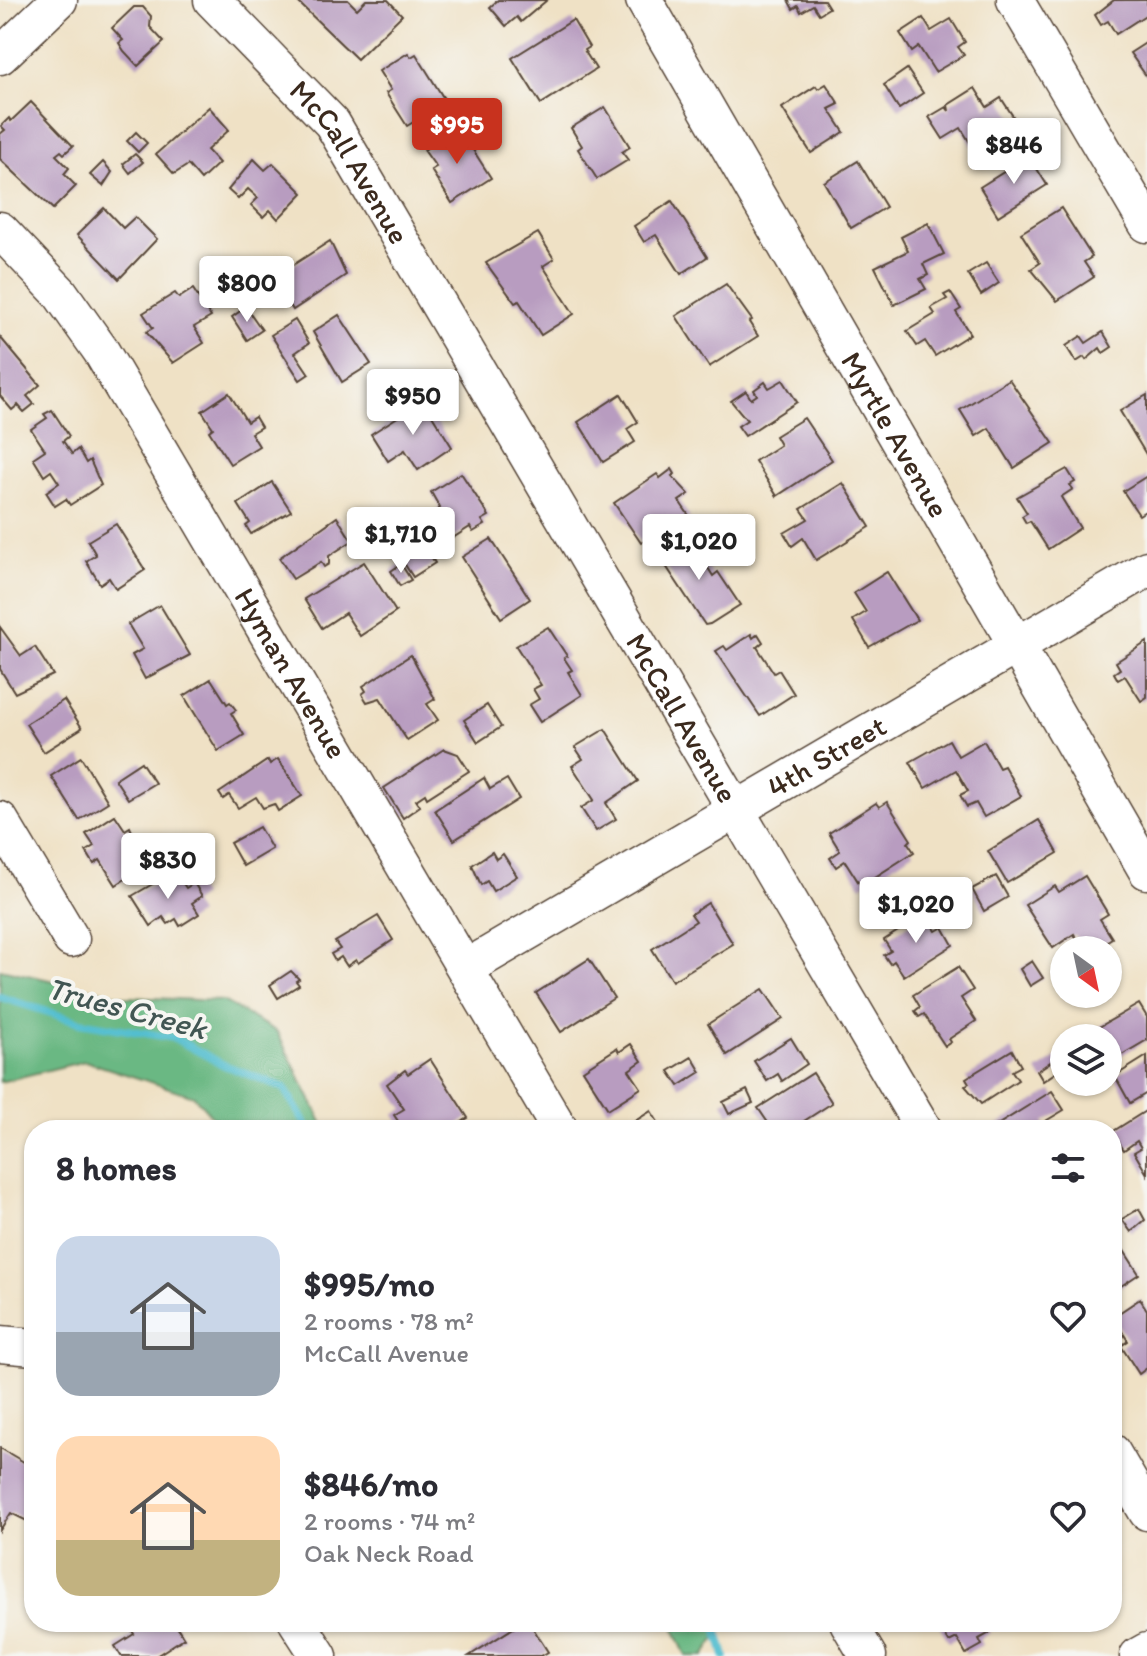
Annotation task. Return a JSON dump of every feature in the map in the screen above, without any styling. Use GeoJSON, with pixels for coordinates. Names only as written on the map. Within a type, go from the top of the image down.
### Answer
{"type":"FeatureCollection","features":[{"type":"Feature","properties":{"kind":"street"},"geometry":{"type":"LineString","coordinates":[[0,56],[59,0]]}},
{"type":"Feature","properties":{"kind":"street","name":"McCall Avenue"},"geometry":{"type":"LineString","coordinates":[[212,0],[332,123],[918,1120]]}},
{"type":"Feature","properties":{"kind":"street","name":"Myrtle Avenue"},"geometry":{"type":"LineString","coordinates":[[644,0],[1147,871]]}},
{"type":"Feature","properties":{"kind":"street"},"geometry":{"type":"LineString","coordinates":[[1015,0],[1147,224]]}},
{"type":"Feature","properties":{"kind":"street","name":"Hyman Avenue"},"geometry":{"type":"LineString","coordinates":[[0,230],[60,293],[101,351],[554,1120]]}},
{"type":"Feature","properties":{"kind":"street","name":"4th Street"},"geometry":{"type":"LineString","coordinates":[[466,968],[1147,569]]}},
{"type":"Feature","properties":{"kind":"street"},"geometry":{"type":"LineString","coordinates":[[0,820],[71,939]]}},
{"type":"Feature","properties":{"kind":"street"},"geometry":{"type":"LineString","coordinates":[[0,1344],[24,1346]]}},
{"type":"Feature","properties":{"kind":"street"},"geometry":{"type":"LineString","coordinates":[[1122,1469],[1147,1512]]}},
{"type":"Feature","properties":{"kind":"street"},"geometry":{"type":"LineString","coordinates":[[303,1632],[319,1656]]}},
{"type":"Feature","properties":{"kind":"street"},"geometry":{"type":"LineString","coordinates":[[854,1632],[868,1656]]}},
{"type":"Feature","properties":{"kind":"street"},"geometry":{"type":"LineString","coordinates":[[1138,1656],[1147,1651]]}},
{"type":"Feature","properties":{"kind":"green space"},"geometry":{"type":"Polygon","coordinates":[[[0,969],[127,997],[223,1001],[277,1032],[321,1120],[215,1120],[194,1096],[85,1061],[0,1082],[0,969]]]}},
{"type":"Feature","properties":{"kind":"green space"},"geometry":{"type":"Polygon","coordinates":[[[675,1632],[720,1632],[704,1656],[686,1656],[675,1632]]]}},
{"type":"Feature","properties":{"kind":"building"},"geometry":{"type":"Polygon","coordinates":[[[303,0],[348,0],[357,9],[366,0],[388,0],[402,15],[357,59],[299,3],[303,0]]]}},
{"type":"Feature","properties":{"kind":"building"},"geometry":{"type":"Polygon","coordinates":[[[498,0],[547,0],[521,22],[517,17],[506,26],[490,7],[498,0]]]}},
{"type":"Feature","properties":{"kind":"building"},"geometry":{"type":"Polygon","coordinates":[[[788,0],[824,0],[829,8],[819,14],[813,5],[801,12],[798,6],[793,9],[788,0]]]}},
{"type":"Feature","properties":{"kind":"building"},"geometry":{"type":"Polygon","coordinates":[[[1114,0],[1147,0],[1147,14],[1116,34],[1108,21],[1101,25],[1095,15],[1114,0]]]}},
{"type":"Feature","properties":{"kind":"building"},"geometry":{"type":"Polygon","coordinates":[[[134,7],[143,7],[151,16],[150,27],[164,42],[138,66],[124,51],[119,43],[123,40],[112,28],[134,7]]]}},
{"type":"Feature","properties":{"kind":"building"},"geometry":{"type":"Polygon","coordinates":[[[923,18],[931,31],[951,19],[965,42],[958,47],[964,55],[935,72],[919,47],[912,52],[900,33],[923,18]]]}},
{"type":"Feature","properties":{"kind":"building"},"geometry":{"type":"Polygon","coordinates":[[[573,20],[589,47],[584,50],[596,69],[541,104],[512,58],[573,20]]]}},
{"type":"Feature","properties":{"kind":"building"},"geometry":{"type":"Polygon","coordinates":[[[1147,42],[1147,77],[1130,53],[1147,42]]]}},
{"type":"Feature","properties":{"kind":"building"},"geometry":{"type":"Polygon","coordinates":[[[408,53],[411,57],[416,54],[446,102],[407,126],[386,93],[391,90],[379,71],[408,53]]]}},
{"type":"Feature","properties":{"kind":"building"},"geometry":{"type":"Polygon","coordinates":[[[907,69],[923,93],[899,109],[884,85],[907,69]]]}},
{"type":"Feature","properties":{"kind":"building"},"geometry":{"type":"Polygon","coordinates":[[[826,84],[839,104],[829,109],[844,132],[811,153],[782,108],[816,86],[818,89],[826,84]]]}},
{"type":"Feature","properties":{"kind":"building"},"geometry":{"type":"Polygon","coordinates":[[[975,88],[987,107],[1001,98],[1016,121],[972,146],[961,128],[943,139],[929,117],[946,107],[949,111],[948,105],[975,88]]]}},
{"type":"Feature","properties":{"kind":"building"},"geometry":{"type":"Polygon","coordinates":[[[31,102],[73,146],[64,154],[61,151],[56,155],[69,168],[64,174],[76,186],[53,209],[0,159],[0,134],[5,130],[1,126],[31,102]]]}},
{"type":"Feature","properties":{"kind":"building"},"geometry":{"type":"Polygon","coordinates":[[[209,107],[229,130],[207,150],[219,163],[201,180],[188,165],[174,174],[156,154],[209,107]]]}},
{"type":"Feature","properties":{"kind":"building"},"geometry":{"type":"Polygon","coordinates":[[[605,107],[630,147],[622,152],[628,160],[597,179],[578,149],[582,146],[571,128],[605,107]]]}},
{"type":"Feature","properties":{"kind":"building"},"geometry":{"type":"Polygon","coordinates":[[[459,128],[491,178],[452,203],[431,170],[436,167],[424,150],[459,128]]]}},
{"type":"Feature","properties":{"kind":"building"},"geometry":{"type":"Polygon","coordinates":[[[136,132],[147,143],[138,152],[127,141],[136,132]]]}},
{"type":"Feature","properties":{"kind":"building"},"geometry":{"type":"Polygon","coordinates":[[[135,154],[143,162],[130,173],[123,164],[135,154]]]}},
{"type":"Feature","properties":{"kind":"building"},"geometry":{"type":"Polygon","coordinates":[[[1029,156],[1047,185],[998,216],[980,187],[1029,156]]]}},
{"type":"Feature","properties":{"kind":"building"},"geometry":{"type":"Polygon","coordinates":[[[254,159],[265,170],[273,163],[303,193],[278,219],[270,210],[263,217],[251,205],[258,198],[248,189],[238,199],[228,190],[254,159]]]}},
{"type":"Feature","properties":{"kind":"building"},"geometry":{"type":"Polygon","coordinates":[[[858,161],[886,207],[851,228],[824,182],[858,161]]]}},
{"type":"Feature","properties":{"kind":"building"},"geometry":{"type":"Polygon","coordinates":[[[103,162],[112,172],[103,186],[90,175],[103,162]]]}},
{"type":"Feature","properties":{"kind":"building"},"geometry":{"type":"Polygon","coordinates":[[[672,201],[707,257],[681,274],[656,235],[644,242],[634,226],[672,201]]]}},
{"type":"Feature","properties":{"kind":"building"},"geometry":{"type":"Polygon","coordinates":[[[104,208],[123,228],[135,217],[157,239],[119,279],[77,235],[104,208]]]}},
{"type":"Feature","properties":{"kind":"building"},"geometry":{"type":"Polygon","coordinates":[[[1061,208],[1092,257],[1084,262],[1094,277],[1057,301],[1031,269],[1040,263],[1021,233],[1061,208]]]}},
{"type":"Feature","properties":{"kind":"building"},"geometry":{"type":"Polygon","coordinates":[[[928,223],[944,254],[923,264],[928,275],[920,279],[926,289],[894,305],[875,267],[908,251],[901,237],[928,223]]]}},
{"type":"Feature","properties":{"kind":"building"},"geometry":{"type":"Polygon","coordinates":[[[538,233],[554,259],[543,266],[574,314],[541,335],[519,301],[515,303],[486,263],[538,233]]]}},
{"type":"Feature","properties":{"kind":"building"},"geometry":{"type":"Polygon","coordinates":[[[330,241],[346,275],[293,310],[273,278],[330,241]]]}},
{"type":"Feature","properties":{"kind":"building"},"geometry":{"type":"Polygon","coordinates":[[[986,263],[999,283],[981,295],[968,274],[986,263]]]}},
{"type":"Feature","properties":{"kind":"building"},"geometry":{"type":"Polygon","coordinates":[[[726,284],[752,320],[749,322],[758,336],[709,367],[676,316],[726,284]]]}},
{"type":"Feature","properties":{"kind":"building"},"geometry":{"type":"Polygon","coordinates":[[[193,289],[211,317],[194,327],[204,343],[173,363],[146,332],[153,328],[143,313],[175,293],[179,298],[193,289]]]}},
{"type":"Feature","properties":{"kind":"building"},"geometry":{"type":"Polygon","coordinates":[[[950,292],[961,309],[956,312],[970,334],[935,356],[925,341],[917,346],[907,331],[935,314],[931,308],[947,299],[944,295],[950,292]]]}},
{"type":"Feature","properties":{"kind":"building"},"geometry":{"type":"Polygon","coordinates":[[[246,307],[262,330],[247,340],[232,317],[246,307]]]}},
{"type":"Feature","properties":{"kind":"building"},"geometry":{"type":"Polygon","coordinates":[[[339,315],[371,364],[342,382],[313,332],[339,315]]]}},
{"type":"Feature","properties":{"kind":"building"},"geometry":{"type":"Polygon","coordinates":[[[295,320],[309,343],[295,353],[309,374],[300,380],[271,335],[295,320]]]}},
{"type":"Feature","properties":{"kind":"building"},"geometry":{"type":"Polygon","coordinates":[[[1103,332],[1112,347],[1103,353],[1100,348],[1086,360],[1084,357],[1076,362],[1066,346],[1081,336],[1086,343],[1103,332]]]}},
{"type":"Feature","properties":{"kind":"building"},"geometry":{"type":"Polygon","coordinates":[[[0,337],[40,385],[27,396],[34,404],[24,412],[18,405],[12,410],[0,396],[0,337]]]}},
{"type":"Feature","properties":{"kind":"building"},"geometry":{"type":"Polygon","coordinates":[[[1009,379],[1053,443],[1014,468],[989,428],[976,436],[960,410],[1009,379]]]}},
{"type":"Feature","properties":{"kind":"building"},"geometry":{"type":"Polygon","coordinates":[[[783,380],[797,402],[745,436],[738,426],[747,420],[731,401],[746,391],[751,399],[757,395],[754,390],[765,382],[769,388],[783,380]]]}},
{"type":"Feature","properties":{"kind":"building"},"geometry":{"type":"Polygon","coordinates":[[[229,393],[247,422],[255,417],[261,427],[251,433],[259,446],[230,464],[209,431],[213,428],[202,411],[229,393]]]}},
{"type":"Feature","properties":{"kind":"building"},"geometry":{"type":"Polygon","coordinates":[[[621,394],[638,422],[627,429],[635,442],[603,462],[578,422],[621,394]]]}},
{"type":"Feature","properties":{"kind":"building"},"geometry":{"type":"Polygon","coordinates":[[[1147,395],[1147,456],[1120,411],[1147,395]]]}},
{"type":"Feature","properties":{"kind":"building"},"geometry":{"type":"Polygon","coordinates":[[[418,404],[424,413],[429,410],[452,447],[418,470],[405,450],[388,461],[371,434],[418,404]]]}},
{"type":"Feature","properties":{"kind":"building"},"geometry":{"type":"Polygon","coordinates":[[[52,410],[69,436],[63,441],[72,454],[78,449],[86,463],[90,460],[101,485],[70,505],[66,499],[55,506],[46,492],[59,483],[51,471],[44,476],[33,458],[45,450],[31,429],[47,418],[44,414],[52,410]]]}},
{"type":"Feature","properties":{"kind":"building"},"geometry":{"type":"Polygon","coordinates":[[[804,418],[832,460],[777,496],[755,461],[780,445],[775,436],[804,418]]]}},
{"type":"Feature","properties":{"kind":"building"},"geometry":{"type":"Polygon","coordinates":[[[672,469],[675,474],[672,476],[689,494],[679,501],[690,517],[660,538],[657,533],[641,543],[614,503],[657,474],[660,478],[672,469]]]}},
{"type":"Feature","properties":{"kind":"building"},"geometry":{"type":"Polygon","coordinates":[[[1067,469],[1075,482],[1070,485],[1073,489],[1061,497],[1080,528],[1048,549],[1030,521],[1026,523],[1022,516],[1027,513],[1017,497],[1067,469]]]}},
{"type":"Feature","properties":{"kind":"building"},"geometry":{"type":"Polygon","coordinates":[[[461,473],[489,516],[482,520],[485,525],[473,532],[470,527],[439,547],[433,539],[428,542],[418,526],[440,508],[431,492],[461,473]]]}},
{"type":"Feature","properties":{"kind":"building"},"geometry":{"type":"Polygon","coordinates":[[[1147,476],[1147,510],[1139,515],[1123,491],[1147,476]]]}},
{"type":"Feature","properties":{"kind":"building"},"geometry":{"type":"Polygon","coordinates":[[[272,482],[291,511],[251,534],[246,526],[250,523],[238,504],[272,482]]]}},
{"type":"Feature","properties":{"kind":"building"},"geometry":{"type":"Polygon","coordinates":[[[843,483],[870,527],[816,560],[803,538],[792,546],[784,533],[808,519],[801,509],[843,483]]]}},
{"type":"Feature","properties":{"kind":"building"},"geometry":{"type":"Polygon","coordinates":[[[337,517],[352,541],[329,556],[329,564],[324,567],[321,562],[293,579],[279,558],[337,517]]]}},
{"type":"Feature","properties":{"kind":"building"},"geometry":{"type":"Polygon","coordinates":[[[116,524],[145,570],[116,589],[109,578],[100,584],[86,561],[96,555],[88,541],[116,524]]]}},
{"type":"Feature","properties":{"kind":"building"},"geometry":{"type":"Polygon","coordinates":[[[683,536],[688,544],[692,542],[713,576],[718,572],[740,605],[710,624],[705,625],[660,557],[669,551],[666,546],[683,536]]]}},
{"type":"Feature","properties":{"kind":"building"},"geometry":{"type":"Polygon","coordinates":[[[491,539],[530,599],[501,618],[462,557],[491,539]]]}},
{"type":"Feature","properties":{"kind":"building"},"geometry":{"type":"Polygon","coordinates":[[[423,543],[435,563],[413,577],[400,557],[423,543]]]}},
{"type":"Feature","properties":{"kind":"building"},"geometry":{"type":"Polygon","coordinates":[[[364,562],[396,612],[360,636],[345,613],[322,628],[304,599],[364,562]]]}},
{"type":"Feature","properties":{"kind":"building"},"geometry":{"type":"Polygon","coordinates":[[[401,564],[411,580],[400,586],[391,571],[401,564]]]}},
{"type":"Feature","properties":{"kind":"building"},"geometry":{"type":"Polygon","coordinates":[[[887,572],[917,620],[869,647],[853,620],[866,612],[854,593],[887,572]]]}},
{"type":"Feature","properties":{"kind":"building"},"geometry":{"type":"Polygon","coordinates":[[[160,605],[190,655],[145,679],[132,655],[143,649],[128,624],[160,605]]]}},
{"type":"Feature","properties":{"kind":"building"},"geometry":{"type":"Polygon","coordinates":[[[0,627],[21,656],[35,647],[53,675],[15,693],[0,669],[0,627]]]}},
{"type":"Feature","properties":{"kind":"building"},"geometry":{"type":"Polygon","coordinates":[[[548,627],[567,656],[564,658],[572,670],[568,672],[582,695],[540,722],[529,705],[539,699],[533,689],[541,685],[516,646],[548,627]]]}},
{"type":"Feature","properties":{"kind":"building"},"geometry":{"type":"Polygon","coordinates":[[[751,634],[753,638],[758,634],[763,642],[757,647],[774,673],[779,670],[794,694],[760,716],[716,651],[724,646],[727,650],[751,634]]]}},
{"type":"Feature","properties":{"kind":"building"},"geometry":{"type":"Polygon","coordinates":[[[1147,642],[1147,697],[1141,701],[1125,676],[1118,680],[1114,673],[1120,669],[1116,662],[1147,642]]]}},
{"type":"Feature","properties":{"kind":"building"},"geometry":{"type":"Polygon","coordinates":[[[411,655],[435,699],[427,704],[438,720],[407,740],[380,698],[367,702],[362,694],[366,691],[363,686],[411,655]]]}},
{"type":"Feature","properties":{"kind":"building"},"geometry":{"type":"Polygon","coordinates":[[[211,679],[227,704],[230,702],[236,710],[231,713],[244,735],[218,751],[184,696],[211,679]]]}},
{"type":"Feature","properties":{"kind":"building"},"geometry":{"type":"Polygon","coordinates":[[[64,700],[82,728],[44,752],[26,724],[64,700]]]}},
{"type":"Feature","properties":{"kind":"building"},"geometry":{"type":"Polygon","coordinates":[[[487,705],[501,727],[478,742],[464,720],[487,705]]]}},
{"type":"Feature","properties":{"kind":"building"},"geometry":{"type":"Polygon","coordinates":[[[605,729],[638,781],[606,803],[616,819],[596,831],[581,808],[594,800],[572,766],[583,759],[575,747],[605,729]]]}},
{"type":"Feature","properties":{"kind":"building"},"geometry":{"type":"Polygon","coordinates":[[[949,740],[958,756],[984,741],[999,768],[1004,766],[1021,796],[984,817],[976,803],[967,807],[960,795],[968,791],[956,770],[925,788],[910,762],[949,740]]]}},
{"type":"Feature","properties":{"kind":"building"},"geometry":{"type":"Polygon","coordinates":[[[444,749],[458,754],[469,771],[427,798],[425,794],[416,800],[420,806],[403,818],[384,788],[444,749]]]}},
{"type":"Feature","properties":{"kind":"building"},"geometry":{"type":"Polygon","coordinates":[[[81,757],[108,802],[79,820],[51,776],[81,757]]]}},
{"type":"Feature","properties":{"kind":"building"},"geometry":{"type":"Polygon","coordinates":[[[278,759],[302,796],[278,811],[274,804],[263,808],[256,797],[238,808],[229,795],[223,799],[219,793],[268,760],[270,764],[278,759]]]}},
{"type":"Feature","properties":{"kind":"building"},"geometry":{"type":"Polygon","coordinates":[[[141,762],[155,783],[128,799],[115,779],[141,762]]]}},
{"type":"Feature","properties":{"kind":"building"},"geometry":{"type":"Polygon","coordinates":[[[484,778],[490,789],[507,779],[519,799],[454,840],[435,810],[484,778]]]}},
{"type":"Feature","properties":{"kind":"building"},"geometry":{"type":"Polygon","coordinates":[[[887,802],[911,840],[908,843],[914,852],[861,886],[845,861],[836,867],[830,858],[840,851],[829,833],[876,803],[879,807],[887,802]]]}},
{"type":"Feature","properties":{"kind":"building"},"geometry":{"type":"Polygon","coordinates":[[[115,815],[125,830],[130,827],[140,850],[146,846],[151,862],[116,885],[100,860],[94,864],[86,851],[94,846],[86,834],[115,815]]]}},
{"type":"Feature","properties":{"kind":"building"},"geometry":{"type":"Polygon","coordinates":[[[1039,820],[1058,853],[1007,883],[988,851],[1039,820]]]}},
{"type":"Feature","properties":{"kind":"building"},"geometry":{"type":"Polygon","coordinates":[[[259,827],[272,849],[243,866],[230,843],[259,827]]]}},
{"type":"Feature","properties":{"kind":"building"},"geometry":{"type":"Polygon","coordinates":[[[492,852],[496,859],[503,854],[517,876],[493,891],[487,881],[481,885],[472,865],[492,852]]]}},
{"type":"Feature","properties":{"kind":"building"},"geometry":{"type":"Polygon","coordinates":[[[175,871],[186,888],[194,883],[202,896],[192,903],[199,914],[180,926],[176,919],[168,924],[163,917],[151,926],[132,896],[175,871]]]}},
{"type":"Feature","properties":{"kind":"building"},"geometry":{"type":"Polygon","coordinates":[[[996,876],[1008,897],[984,911],[972,889],[996,876]]]}},
{"type":"Feature","properties":{"kind":"building"},"geometry":{"type":"Polygon","coordinates":[[[1085,876],[1108,914],[1100,919],[1111,936],[1050,936],[1050,943],[1025,905],[1055,886],[1059,892],[1085,876]]]}},
{"type":"Feature","properties":{"kind":"building"},"geometry":{"type":"Polygon","coordinates":[[[708,903],[733,944],[672,981],[652,949],[696,921],[691,914],[708,903]]]}},
{"type":"Feature","properties":{"kind":"building"},"geometry":{"type":"Polygon","coordinates":[[[925,914],[936,931],[943,927],[953,945],[904,976],[894,961],[890,964],[884,955],[891,951],[884,940],[925,914]]]}},
{"type":"Feature","properties":{"kind":"building"},"geometry":{"type":"Polygon","coordinates":[[[378,916],[393,940],[358,963],[356,960],[347,966],[341,957],[335,961],[331,954],[340,949],[335,942],[378,916]]]}},
{"type":"Feature","properties":{"kind":"building"},"geometry":{"type":"Polygon","coordinates":[[[589,959],[614,998],[561,1032],[536,993],[589,959]]]}},
{"type":"Feature","properties":{"kind":"building"},"geometry":{"type":"Polygon","coordinates":[[[1032,961],[1043,978],[1030,986],[1020,969],[1032,961]]]}},
{"type":"Feature","properties":{"kind":"building"},"geometry":{"type":"Polygon","coordinates":[[[958,967],[973,990],[961,998],[976,1021],[949,1039],[951,1042],[945,1046],[924,1014],[919,1017],[915,1011],[920,1007],[913,995],[958,967]]]}},
{"type":"Feature","properties":{"kind":"building"},"geometry":{"type":"Polygon","coordinates":[[[291,971],[299,979],[296,981],[299,985],[278,998],[270,985],[291,971]]]}},
{"type":"Feature","properties":{"kind":"building"},"geometry":{"type":"Polygon","coordinates":[[[763,989],[783,1019],[727,1055],[708,1024],[763,989]]]}},
{"type":"Feature","properties":{"kind":"building"},"geometry":{"type":"Polygon","coordinates":[[[1139,1004],[1147,1017],[1147,1040],[1122,1055],[1122,1024],[1104,1024],[1139,1004]]]}},
{"type":"Feature","properties":{"kind":"building"},"geometry":{"type":"Polygon","coordinates":[[[791,1038],[807,1064],[782,1081],[778,1074],[767,1081],[754,1061],[791,1038]]]}},
{"type":"Feature","properties":{"kind":"building"},"geometry":{"type":"Polygon","coordinates":[[[631,1044],[642,1061],[629,1070],[641,1088],[608,1109],[583,1070],[617,1048],[619,1052],[631,1044]]]}},
{"type":"Feature","properties":{"kind":"building"},"geometry":{"type":"Polygon","coordinates":[[[1012,1050],[1021,1066],[1012,1071],[1018,1080],[981,1104],[965,1086],[969,1083],[966,1078],[1012,1050]]]}},
{"type":"Feature","properties":{"kind":"building"},"geometry":{"type":"Polygon","coordinates":[[[1147,1056],[1147,1093],[1130,1103],[1122,1089],[1122,1072],[1147,1056]]]}},
{"type":"Feature","properties":{"kind":"building"},"geometry":{"type":"Polygon","coordinates":[[[692,1057],[701,1072],[679,1086],[669,1071],[692,1057]]]}},
{"type":"Feature","properties":{"kind":"building"},"geometry":{"type":"Polygon","coordinates":[[[430,1059],[468,1118],[397,1120],[394,1115],[404,1109],[387,1084],[405,1070],[408,1074],[430,1059]]]}},
{"type":"Feature","properties":{"kind":"building"},"geometry":{"type":"Polygon","coordinates":[[[1050,1062],[1050,1076],[1043,1081],[1037,1071],[1050,1062]]]}},
{"type":"Feature","properties":{"kind":"building"},"geometry":{"type":"Polygon","coordinates":[[[813,1073],[832,1103],[806,1120],[766,1120],[758,1108],[813,1073]]]}},
{"type":"Feature","properties":{"kind":"building"},"geometry":{"type":"Polygon","coordinates":[[[747,1090],[753,1103],[729,1114],[723,1102],[747,1090]]]}},
{"type":"Feature","properties":{"kind":"building"},"geometry":{"type":"Polygon","coordinates":[[[1050,1092],[1064,1110],[1047,1120],[1005,1120],[1050,1092]]]}},
{"type":"Feature","properties":{"kind":"building"},"geometry":{"type":"Polygon","coordinates":[[[1147,1110],[1147,1174],[1134,1152],[1141,1148],[1137,1141],[1124,1150],[1122,1147],[1122,1126],[1147,1110]]]}},
{"type":"Feature","properties":{"kind":"building"},"geometry":{"type":"Polygon","coordinates":[[[651,1111],[657,1120],[637,1120],[651,1111]]]}},
{"type":"Feature","properties":{"kind":"building"},"geometry":{"type":"Polygon","coordinates":[[[1139,1209],[1145,1220],[1131,1232],[1122,1219],[1139,1209]]]}},
{"type":"Feature","properties":{"kind":"building"},"geometry":{"type":"Polygon","coordinates":[[[1122,1248],[1139,1274],[1122,1285],[1122,1248]]]}},
{"type":"Feature","properties":{"kind":"building"},"geometry":{"type":"Polygon","coordinates":[[[1140,1299],[1147,1310],[1147,1368],[1139,1374],[1122,1348],[1128,1341],[1122,1331],[1122,1311],[1140,1299]]]}},
{"type":"Feature","properties":{"kind":"building"},"geometry":{"type":"Polygon","coordinates":[[[0,1448],[24,1462],[24,1520],[11,1513],[0,1530],[0,1448]]]}},
{"type":"Feature","properties":{"kind":"building"},"geometry":{"type":"Polygon","coordinates":[[[180,1632],[184,1638],[156,1656],[121,1656],[115,1646],[134,1634],[180,1632]]]}},
{"type":"Feature","properties":{"kind":"building"},"geometry":{"type":"Polygon","coordinates":[[[507,1632],[535,1632],[548,1652],[541,1656],[469,1656],[507,1632]]]}},
{"type":"Feature","properties":{"kind":"building"},"geometry":{"type":"Polygon","coordinates":[[[943,1632],[990,1633],[979,1639],[982,1645],[966,1654],[957,1638],[949,1642],[943,1632]]]}},
{"type":"Feature","properties":{"kind":"waterway","name":"Trues Creek"},"geometry":{"type":"LineString","coordinates":[[0,997],[80,1022],[174,1038],[224,1065],[284,1088],[303,1120]]}},
{"type":"Feature","properties":{"kind":"waterway","name":"Trues Creek"},"geometry":{"type":"LineString","coordinates":[[718,1632],[725,1656]]}}]}
